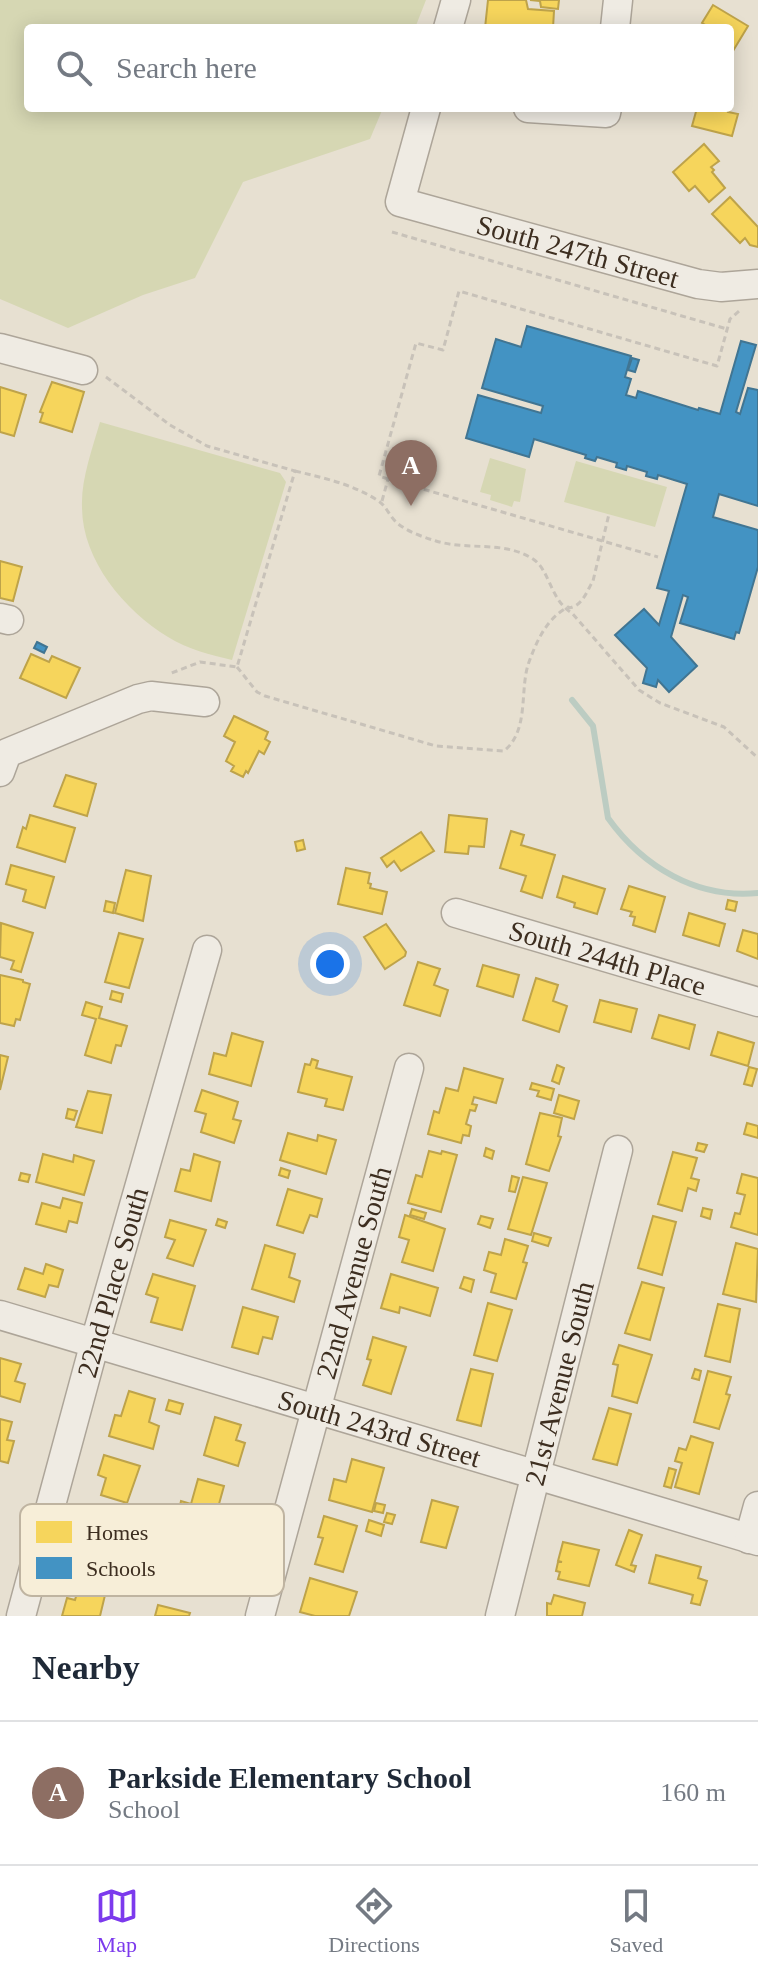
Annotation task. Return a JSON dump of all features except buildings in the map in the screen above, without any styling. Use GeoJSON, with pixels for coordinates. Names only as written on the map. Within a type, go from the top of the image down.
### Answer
{"type":"FeatureCollection","features":[{"type":"Feature","properties":{"kind":"street"},"geometry":{"type":"LineString","coordinates":[[449,24],[456,0]]}},
{"type":"Feature","properties":{"kind":"street"},"geometry":{"type":"LineString","coordinates":[[615,24],[618,0]]}},
{"type":"Feature","properties":{"kind":"street","name":"South 247th Street"},"geometry":{"type":"LineString","coordinates":[[425,112],[400,202],[752,296]]}},
{"type":"Feature","properties":{"kind":"street"},"geometry":{"type":"LineString","coordinates":[[0,348],[89,370]]}},
{"type":"Feature","properties":{"kind":"street"},"geometry":{"type":"LineString","coordinates":[[3,763],[151,696],[205,702]]}},
{"type":"Feature","properties":{"kind":"street","name":"South 244th Place"},"geometry":{"type":"LineString","coordinates":[[456,913],[758,1002]]}},
{"type":"Feature","properties":{"kind":"street","name":"22nd Place South"},"geometry":{"type":"LineString","coordinates":[[51,1504],[207,950]]}},
{"type":"Feature","properties":{"kind":"street","name":"22nd Avenue South"},"geometry":{"type":"LineString","coordinates":[[284,1530],[409,1068]]}},
{"type":"Feature","properties":{"kind":"street","name":"21st Avenue South"},"geometry":{"type":"LineString","coordinates":[[500,1616],[618,1150]]}},
{"type":"Feature","properties":{"kind":"street","name":"South 243rd Street"},"geometry":{"type":"LineString","coordinates":[[0,1315],[754,1540]]}},
{"type":"Feature","properties":{"kind":"street"},"geometry":{"type":"LineString","coordinates":[[754,1540],[758,1506]]}},
{"type":"Feature","properties":{"kind":"street","name":"22nd Place South"},"geometry":{"type":"LineString","coordinates":[[21,1616],[26,1596]]}},
{"type":"Feature","properties":{"kind":"street","name":"22nd Avenue South"},"geometry":{"type":"LineString","coordinates":[[260,1616],[266,1596]]}},
{"type":"Feature","properties":{"kind":"path"},"geometry":{"type":"LineString","coordinates":[[392,232],[727,329]]}},
{"type":"Feature","properties":{"kind":"path"},"geometry":{"type":"LineString","coordinates":[[658,557],[379,476],[416,343],[443,350],[459,291],[717,366],[730,319],[752,296]]}},
{"type":"Feature","properties":{"kind":"path"},"geometry":{"type":"LineString","coordinates":[[89,370],[207,446],[346,484],[381,502],[396,522],[413,533],[439,542],[508,547],[537,561],[565,609],[572,613],[639,690],[660,703],[724,727],[758,758]]}},
{"type":"Feature","properties":{"kind":"path"},"geometry":{"type":"LineString","coordinates":[[237,667],[295,471]]}},
{"type":"Feature","properties":{"kind":"path"},"geometry":{"type":"LineString","coordinates":[[381,502],[388,479]]}},
{"type":"Feature","properties":{"kind":"path"},"geometry":{"type":"LineString","coordinates":[[151,696],[152,684],[192,663],[237,667],[257,692],[265,696],[436,746],[504,751],[514,738],[524,705],[527,666],[541,634],[565,609],[575,606],[588,590],[609,514]]}},
{"type":"Feature","properties":{"kind":"green space"},"geometry":{"type":"Polygon","coordinates":[[[0,0],[426,0],[417,24],[24,24],[24,112],[381,112],[370,139],[243,182],[195,278],[143,295],[68,328],[0,299],[0,0]]]}},
{"type":"Feature","properties":{"kind":"green space"},"geometry":{"type":"Polygon","coordinates":[[[100,422],[280,473],[286,482],[232,660],[183,645],[152,626],[121,598],[98,564],[84,527],[82,496],[100,422]]]}},
{"type":"Feature","properties":{"kind":"green space"},"geometry":{"type":"Polygon","coordinates":[[[490,458],[526,469],[520,502],[514,501],[512,507],[490,500],[491,495],[480,492],[490,458]]]}},
{"type":"Feature","properties":{"kind":"green space"},"geometry":{"type":"Polygon","coordinates":[[[576,461],[667,487],[655,527],[564,502],[576,461]]]}},
{"type":"Feature","properties":{"kind":"waterway"},"geometry":{"type":"LineString","coordinates":[[572,700],[593,726],[608,818],[622,836],[655,865],[693,885],[735,894],[758,893]]}},
{"type":"Feature","properties":{"kind":"place","name":"Parkside Elementary School"},"geometry":{"type":"Point","coordinates":[411,506]}}]}
